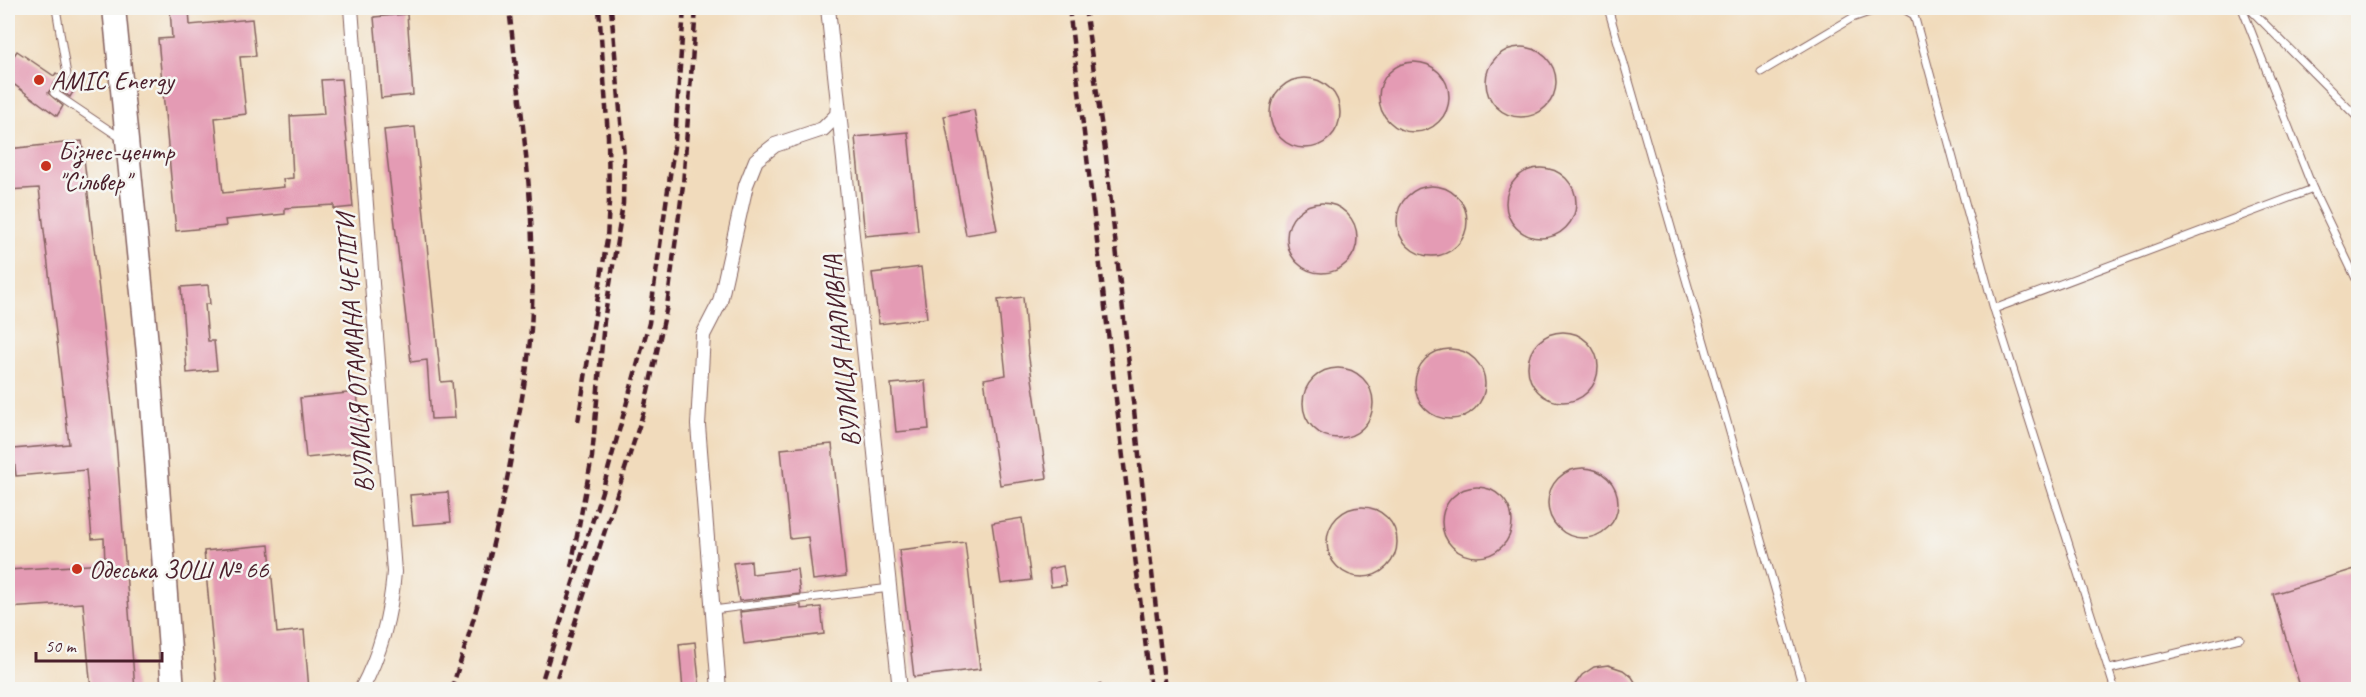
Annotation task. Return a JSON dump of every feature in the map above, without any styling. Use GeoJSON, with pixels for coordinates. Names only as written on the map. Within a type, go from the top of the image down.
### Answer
{"type":"FeatureCollection","features":[{"type":"Feature","properties":{"kind":"main road"},"geometry":{"type":"LineString","coordinates":[[114,8],[149,364],[173,690]]}},
{"type":"Feature","properties":{"kind":"street","name":"ВУЛИЦЯ ОТАМАНА ЧЕПІГИ"},"geometry":{"type":"LineString","coordinates":[[351,8],[394,572],[392,598],[385,627],[361,690]]}},
{"type":"Feature","properties":{"kind":"street","name":"ВУЛИЦЯ НАЛИВНА"},"geometry":{"type":"LineString","coordinates":[[828,8],[900,690]]}},
{"type":"Feature","properties":{"kind":"street"},"geometry":{"type":"LineString","coordinates":[[719,690],[698,424],[703,335],[720,302],[746,185],[756,160],[775,145],[823,129],[837,115],[839,103]]}},
{"type":"Feature","properties":{"kind":"lane"},"geometry":{"type":"LineString","coordinates":[[56,8],[67,75],[54,93],[128,142]]}},
{"type":"Feature","properties":{"kind":"lane"},"geometry":{"type":"LineString","coordinates":[[1608,8],[1804,690]]}},
{"type":"Feature","properties":{"kind":"lane"},"geometry":{"type":"LineString","coordinates":[[1761,72],[1852,18],[1881,8]]}},
{"type":"Feature","properties":{"kind":"lane"},"geometry":{"type":"LineString","coordinates":[[1902,8],[1914,15],[1994,309],[2115,690]]}},
{"type":"Feature","properties":{"kind":"lane"},"geometry":{"type":"LineString","coordinates":[[2242,8],[2313,189],[2358,283]]}},
{"type":"Feature","properties":{"kind":"lane"},"geometry":{"type":"LineString","coordinates":[[2249,8],[2358,118]]}},
{"type":"Feature","properties":{"kind":"lane"},"geometry":{"type":"LineString","coordinates":[[1994,309],[2313,189]]}},
{"type":"Feature","properties":{"kind":"lane"},"geometry":{"type":"LineString","coordinates":[[713,610],[890,588]]}},
{"type":"Feature","properties":{"kind":"lane"},"geometry":{"type":"LineString","coordinates":[[2110,669],[2240,638]]}},
{"type":"Feature","properties":{"kind":"building"},"geometry":{"type":"Polygon","coordinates":[[[170,8],[189,8],[190,25],[252,19],[256,56],[240,57],[246,114],[215,118],[223,193],[284,187],[283,179],[293,178],[290,116],[324,114],[321,80],[341,79],[353,207],[334,209],[334,205],[285,208],[285,214],[225,220],[226,226],[176,231],[158,39],[172,38],[170,8]]]}},
{"type":"Feature","properties":{"kind":"building"},"geometry":{"type":"Polygon","coordinates":[[[407,14],[413,95],[381,98],[374,17],[407,14]]]}},
{"type":"Feature","properties":{"kind":"building"},"geometry":{"type":"Polygon","coordinates":[[[1528,47],[1541,53],[1550,62],[1554,68],[1556,82],[1554,96],[1546,107],[1535,115],[1514,117],[1496,107],[1488,96],[1486,75],[1496,57],[1507,49],[1528,47]]]}},
{"type":"Feature","properties":{"kind":"building"},"geometry":{"type":"Polygon","coordinates":[[[17,51],[54,76],[56,73],[60,76],[48,93],[63,106],[57,116],[8,80],[8,64],[17,51]]]}},
{"type":"Feature","properties":{"kind":"building"},"geometry":{"type":"Polygon","coordinates":[[[1421,62],[1434,68],[1443,77],[1447,83],[1449,97],[1447,111],[1439,122],[1428,130],[1407,132],[1389,122],[1381,111],[1379,90],[1389,72],[1400,64],[1421,62]]]}},
{"type":"Feature","properties":{"kind":"building"},"geometry":{"type":"Polygon","coordinates":[[[1312,78],[1325,84],[1334,93],[1338,99],[1340,113],[1338,127],[1330,138],[1319,146],[1298,148],[1280,138],[1272,127],[1270,106],[1280,88],[1291,80],[1312,78]]]}},
{"type":"Feature","properties":{"kind":"building"},"geometry":{"type":"Polygon","coordinates":[[[69,82],[76,87],[70,97],[62,92],[69,82]]]}},
{"type":"Feature","properties":{"kind":"building"},"geometry":{"type":"Polygon","coordinates":[[[974,110],[997,230],[966,235],[944,116],[974,110]]]}},
{"type":"Feature","properties":{"kind":"building"},"geometry":{"type":"Polygon","coordinates":[[[415,127],[441,382],[452,381],[455,418],[431,419],[427,360],[411,362],[384,130],[415,127]]]}},
{"type":"Feature","properties":{"kind":"building"},"geometry":{"type":"Polygon","coordinates":[[[908,132],[918,231],[865,236],[855,137],[908,132]]]}},
{"type":"Feature","properties":{"kind":"building"},"geometry":{"type":"Polygon","coordinates":[[[82,141],[116,441],[135,690],[91,690],[83,603],[8,608],[8,570],[105,564],[104,538],[92,539],[86,470],[16,476],[13,449],[69,444],[39,188],[8,190],[8,149],[82,141]]]}},
{"type":"Feature","properties":{"kind":"building"},"geometry":{"type":"Polygon","coordinates":[[[1548,168],[1561,174],[1570,183],[1574,189],[1576,203],[1574,217],[1566,228],[1555,236],[1534,238],[1516,228],[1508,217],[1506,196],[1516,178],[1527,170],[1548,168]]]}},
{"type":"Feature","properties":{"kind":"building"},"geometry":{"type":"Polygon","coordinates":[[[1439,186],[1452,192],[1461,201],[1465,207],[1467,221],[1465,235],[1457,246],[1446,254],[1425,256],[1407,246],[1399,235],[1397,214],[1407,196],[1418,188],[1439,186]]]}},
{"type":"Feature","properties":{"kind":"building"},"geometry":{"type":"Polygon","coordinates":[[[1329,203],[1342,209],[1351,218],[1355,224],[1357,238],[1355,252],[1347,263],[1336,271],[1315,273],[1297,263],[1289,252],[1287,231],[1297,213],[1308,205],[1329,203]]]}},
{"type":"Feature","properties":{"kind":"building"},"geometry":{"type":"Polygon","coordinates":[[[921,267],[927,318],[879,324],[872,273],[921,267]]]}},
{"type":"Feature","properties":{"kind":"building"},"geometry":{"type":"Polygon","coordinates":[[[208,285],[210,304],[205,304],[208,341],[214,341],[217,370],[187,373],[181,287],[208,285]]]}},
{"type":"Feature","properties":{"kind":"building"},"geometry":{"type":"Polygon","coordinates":[[[1023,297],[1028,352],[1047,478],[1000,485],[984,379],[1006,375],[998,300],[1023,297]]]}},
{"type":"Feature","properties":{"kind":"building"},"geometry":{"type":"Polygon","coordinates":[[[1570,332],[1583,338],[1592,347],[1596,353],[1598,367],[1596,381],[1588,392],[1577,400],[1556,402],[1538,392],[1530,381],[1528,360],[1538,342],[1549,334],[1570,332]]]}},
{"type":"Feature","properties":{"kind":"building"},"geometry":{"type":"Polygon","coordinates":[[[1457,349],[1470,355],[1479,364],[1483,370],[1485,384],[1483,398],[1475,409],[1464,417],[1443,419],[1425,409],[1417,398],[1415,377],[1425,359],[1436,351],[1457,349]]]}},
{"type":"Feature","properties":{"kind":"building"},"geometry":{"type":"Polygon","coordinates":[[[1345,368],[1358,374],[1367,383],[1371,389],[1373,403],[1371,417],[1363,428],[1352,436],[1331,438],[1313,428],[1305,417],[1303,396],[1313,378],[1324,370],[1345,368]]]}},
{"type":"Feature","properties":{"kind":"building"},"geometry":{"type":"Polygon","coordinates":[[[925,381],[929,429],[896,432],[891,384],[925,381]]]}},
{"type":"Feature","properties":{"kind":"building"},"geometry":{"type":"Polygon","coordinates":[[[357,392],[363,452],[306,458],[300,398],[357,392]]]}},
{"type":"Feature","properties":{"kind":"building"},"geometry":{"type":"Polygon","coordinates":[[[832,444],[846,576],[813,580],[808,537],[790,539],[781,449],[832,444]]]}},
{"type":"Feature","properties":{"kind":"building"},"geometry":{"type":"Polygon","coordinates":[[[1590,468],[1603,474],[1612,483],[1616,489],[1618,503],[1616,517],[1608,528],[1597,536],[1576,538],[1558,528],[1550,517],[1548,496],[1558,478],[1569,470],[1590,468]]]}},
{"type":"Feature","properties":{"kind":"building"},"geometry":{"type":"Polygon","coordinates":[[[1484,487],[1497,493],[1506,502],[1510,508],[1512,522],[1510,536],[1502,547],[1491,555],[1470,557],[1452,547],[1444,536],[1442,515],[1452,497],[1463,489],[1484,487]]]}},
{"type":"Feature","properties":{"kind":"building"},"geometry":{"type":"Polygon","coordinates":[[[448,492],[451,522],[413,525],[410,495],[448,492]]]}},
{"type":"Feature","properties":{"kind":"building"},"geometry":{"type":"Polygon","coordinates":[[[1369,507],[1382,513],[1391,522],[1395,528],[1397,542],[1395,556],[1387,567],[1376,575],[1355,577],[1337,567],[1329,556],[1327,535],[1337,517],[1348,509],[1369,507]]]}},
{"type":"Feature","properties":{"kind":"building"},"geometry":{"type":"Polygon","coordinates":[[[1022,518],[1031,580],[1001,584],[992,523],[1022,518]]]}},
{"type":"Feature","properties":{"kind":"building"},"geometry":{"type":"Polygon","coordinates":[[[965,542],[980,669],[914,677],[899,550],[965,542]]]}},
{"type":"Feature","properties":{"kind":"building"},"geometry":{"type":"Polygon","coordinates":[[[269,545],[277,633],[304,630],[309,690],[217,690],[204,551],[269,545]]]}},
{"type":"Feature","properties":{"kind":"building"},"geometry":{"type":"Polygon","coordinates":[[[751,561],[752,574],[797,569],[800,594],[739,601],[733,563],[751,561]]]}},
{"type":"Feature","properties":{"kind":"building"},"geometry":{"type":"Polygon","coordinates":[[[1063,566],[1066,585],[1051,587],[1049,569],[1063,566]]]}},
{"type":"Feature","properties":{"kind":"building"},"geometry":{"type":"Polygon","coordinates":[[[2358,568],[2358,690],[2301,690],[2273,594],[2358,568]]]}},
{"type":"Feature","properties":{"kind":"building"},"geometry":{"type":"Polygon","coordinates":[[[801,605],[801,609],[821,607],[824,634],[744,644],[740,612],[801,605]]]}},
{"type":"Feature","properties":{"kind":"building"},"geometry":{"type":"Polygon","coordinates":[[[695,642],[700,690],[683,690],[679,644],[695,642]]]}},
{"type":"Feature","properties":{"kind":"building"},"geometry":{"type":"Polygon","coordinates":[[[1608,665],[1623,670],[1632,677],[1640,690],[1571,690],[1582,675],[1594,667],[1608,665]]]}},
{"type":"Feature","properties":{"kind":"railway"},"geometry":{"type":"LineString","coordinates":[[451,690],[471,629],[495,536],[520,409],[530,341],[532,232],[509,8]]}},
{"type":"Feature","properties":{"kind":"railway"},"geometry":{"type":"LineString","coordinates":[[578,422],[607,239],[609,202],[608,136],[599,8]]}},
{"type":"Feature","properties":{"kind":"railway"},"geometry":{"type":"LineString","coordinates":[[571,567],[592,457],[604,321],[623,204],[624,156],[611,8]]}},
{"type":"Feature","properties":{"kind":"railway"},"geometry":{"type":"LineString","coordinates":[[539,690],[603,488],[649,323],[675,140],[684,8]]}},
{"type":"Feature","properties":{"kind":"railway"},"geometry":{"type":"LineString","coordinates":[[553,690],[643,414],[667,306],[683,185],[696,8]]}},
{"type":"Feature","properties":{"kind":"railway"},"geometry":{"type":"LineString","coordinates":[[1069,8],[1151,690]]}},
{"type":"Feature","properties":{"kind":"railway"},"geometry":{"type":"LineString","coordinates":[[1085,8],[1106,157],[1165,690]]}},
{"type":"Feature","properties":{"kind":"railway"},"geometry":{"type":"LineString","coordinates":[[1099,684],[1100,690]]}},
{"type":"Feature","properties":{"kind":"place","name":"AMIC Energy"},"geometry":{"type":"Point","coordinates":[39,80]}},
{"type":"Feature","properties":{"kind":"place","name":"Бізнес-центр \"Сільвер\""},"geometry":{"type":"Point","coordinates":[46,166]}},
{"type":"Feature","properties":{"kind":"place","name":"Одеська ЗОШ № 66"},"geometry":{"type":"Point","coordinates":[77,569]}}]}
